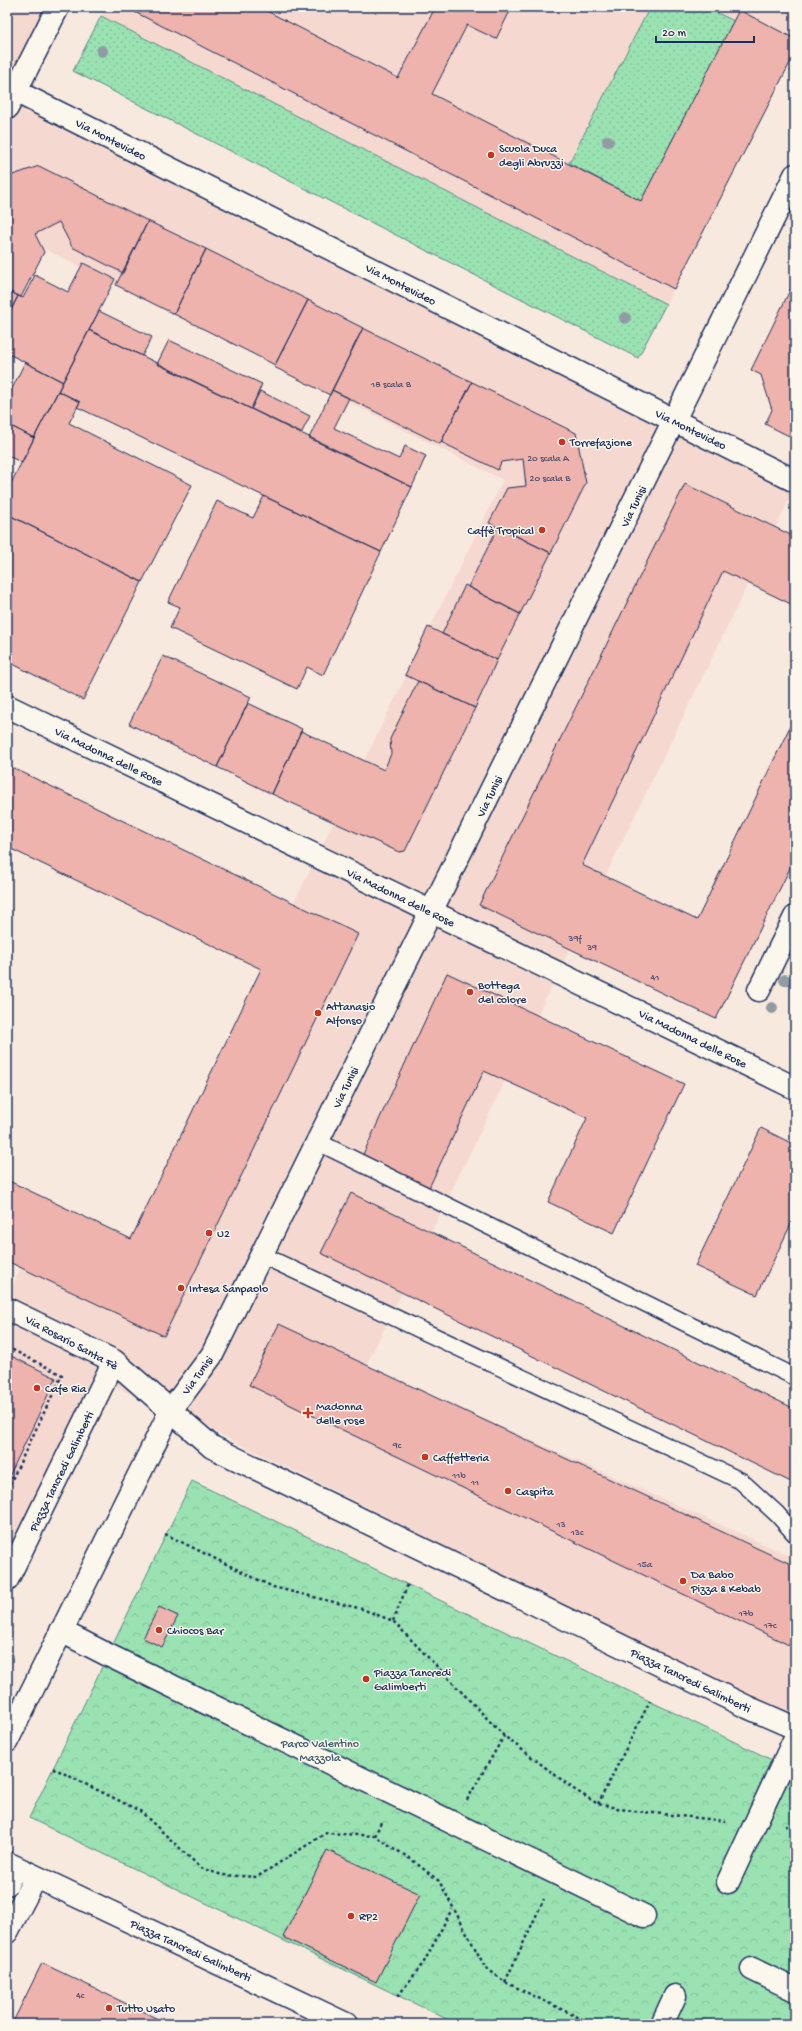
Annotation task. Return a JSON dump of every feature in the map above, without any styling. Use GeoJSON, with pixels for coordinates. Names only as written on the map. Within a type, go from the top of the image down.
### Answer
{"type":"FeatureCollection","features":[{"type":"Feature","properties":{"kind":"street"},"geometry":{"type":"LineString","coordinates":[[10,96],[58,7]]}},
{"type":"Feature","properties":{"kind":"street","name":"Via Montevideo"},"geometry":{"type":"LineString","coordinates":[[10,96],[674,420],[795,481]]}},
{"type":"Feature","properties":{"kind":"street","name":"Via Tunisi"},"geometry":{"type":"LineString","coordinates":[[170,1410],[212,1355],[795,175]]}},
{"type":"Feature","properties":{"kind":"street","name":"Via Madonna delle Rose"},"geometry":{"type":"LineString","coordinates":[[7,706],[795,1088]]}},
{"type":"Feature","properties":{"kind":"street"},"geometry":{"type":"LineString","coordinates":[[759,990],[795,917]]}},
{"type":"Feature","properties":{"kind":"street","name":"Via Rosario Santa Fè"},"geometry":{"type":"LineString","coordinates":[[7,1309],[114,1361],[170,1410]]}},
{"type":"Feature","properties":{"kind":"street","name":"Piazza Tancredi Galimberti"},"geometry":{"type":"LineString","coordinates":[[7,1580],[114,1361]]}},
{"type":"Feature","properties":{"kind":"street"},"geometry":{"type":"LineString","coordinates":[[7,1741],[170,1410]]}},
{"type":"Feature","properties":{"kind":"street","name":"Piazza Tancredi Galimberti"},"geometry":{"type":"LineString","coordinates":[[170,1410],[212,1447],[740,1704],[795,1728]]}},
{"type":"Feature","properties":{"kind":"street"},"geometry":{"type":"LineString","coordinates":[[61,1630],[108,1655],[644,1916]]}},
{"type":"Feature","properties":{"kind":"street"},"geometry":{"type":"LineString","coordinates":[[728,1882],[795,1738]]}},
{"type":"Feature","properties":{"kind":"street","name":"Piazza Tancredi Galimberti"},"geometry":{"type":"LineString","coordinates":[[10,1871],[36,1877],[346,2024]]}},
{"type":"Feature","properties":{"kind":"street"},"geometry":{"type":"LineString","coordinates":[[7,1932],[36,1877]]}},
{"type":"Feature","properties":{"kind":"street"},"geometry":{"type":"LineString","coordinates":[[752,1969],[795,1990]]}},
{"type":"Feature","properties":{"kind":"street"},"geometry":{"type":"LineString","coordinates":[[662,2024],[675,1996]]}},
{"type":"Feature","properties":{"kind":"lane"},"geometry":{"type":"LineString","coordinates":[[318,1142],[795,1377]]}},
{"type":"Feature","properties":{"kind":"lane"},"geometry":{"type":"LineString","coordinates":[[262,1255],[741,1481],[777,1514],[795,1534]]}},
{"type":"Feature","properties":{"kind":"path"},"geometry":{"type":"LineString","coordinates":[[7,1348],[62,1375],[7,1490]]}},
{"type":"Feature","properties":{"kind":"path"},"geometry":{"type":"LineString","coordinates":[[165,1534],[273,1587],[362,1609],[393,1621],[504,1736],[575,1790],[598,1804],[626,1810],[795,1827]]}},
{"type":"Feature","properties":{"kind":"path"},"geometry":{"type":"LineString","coordinates":[[393,1621],[408,1584]]}},
{"type":"Feature","properties":{"kind":"path"},"geometry":{"type":"LineString","coordinates":[[598,1804],[650,1701]]}},
{"type":"Feature","properties":{"kind":"path"},"geometry":{"type":"LineString","coordinates":[[453,1824],[504,1736]]}},
{"type":"Feature","properties":{"kind":"path"},"geometry":{"type":"LineString","coordinates":[[53,1768],[140,1811],[201,1868],[222,1875],[257,1877],[326,1833],[375,1836],[412,1860],[439,1881],[452,1908],[485,1967],[505,1982],[592,2024]]}},
{"type":"Feature","properties":{"kind":"path"},"geometry":{"type":"LineString","coordinates":[[505,1982],[556,1874]]}},
{"type":"Feature","properties":{"kind":"path"},"geometry":{"type":"LineString","coordinates":[[398,1996],[424,1962],[452,1908]]}},
{"type":"Feature","properties":{"kind":"shaded area"},"geometry":{"type":"Polygon","coordinates":[[[7,7],[58,7],[16,91],[795,488],[366,1366],[795,1558],[795,1720],[171,1410],[104,1383],[7,1580],[7,1298],[52,1201],[131,1239],[261,969],[503,480],[7,230],[7,7]]]}},
{"type":"Feature","properties":{"kind":"shaded area","name":"Scuola Duca degli Abruzzi"},"geometry":{"type":"Polygon","coordinates":[[[106,7],[795,7],[795,53],[638,358],[73,71],[106,7]]]}},
{"type":"Feature","properties":{"kind":"green space"},"geometry":{"type":"Polygon","coordinates":[[[650,7],[705,7],[734,21],[641,201],[569,163],[650,7]]]}},
{"type":"Feature","properties":{"kind":"green space"},"geometry":{"type":"Polygon","coordinates":[[[101,16],[666,304],[638,358],[73,71],[101,16]]]}},
{"type":"Feature","properties":{"kind":"green space","name":"Parco Valentino Mazzola"},"geometry":{"type":"Polygon","coordinates":[[[192,1481],[795,1771],[795,2024],[457,2024],[29,1818],[192,1481]]]}},
{"type":"Feature","properties":{"kind":"building"},"geometry":{"type":"Polygon","coordinates":[[[7,7],[12,7],[7,16],[7,7]]]}},
{"type":"Feature","properties":{"kind":"building"},"geometry":{"type":"Polygon","coordinates":[[[125,7],[259,7],[398,78],[435,8],[433,7],[512,7],[496,39],[467,25],[432,94],[641,201],[739,10],[795,39],[795,53],[674,289],[125,7]]]}},
{"type":"Feature","properties":{"kind":"building"},"geometry":{"type":"Polygon","coordinates":[[[39,166],[148,221],[123,273],[72,247],[59,222],[35,234],[44,252],[21,297],[7,290],[7,177],[39,166]]]}},
{"type":"Feature","properties":{"kind":"building"},"geometry":{"type":"Polygon","coordinates":[[[148,221],[206,249],[174,314],[116,285],[148,221]]]}},
{"type":"Feature","properties":{"kind":"building"},"geometry":{"type":"Polygon","coordinates":[[[206,249],[308,300],[275,365],[174,314],[206,249]]]}},
{"type":"Feature","properties":{"kind":"building"},"geometry":{"type":"Polygon","coordinates":[[[83,263],[115,279],[63,382],[7,353],[7,318],[18,296],[23,298],[35,275],[68,292],[83,263]]]}},
{"type":"Feature","properties":{"kind":"building"},"geometry":{"type":"Polygon","coordinates":[[[795,280],[795,439],[765,424],[772,410],[761,375],[751,370],[795,280]]]}},
{"type":"Feature","properties":{"kind":"building"},"geometry":{"type":"Polygon","coordinates":[[[7,290],[18,296],[7,318],[7,290]]]}},
{"type":"Feature","properties":{"kind":"building"},"geometry":{"type":"Polygon","coordinates":[[[308,300],[363,328],[330,395],[274,367],[308,300]]]}},
{"type":"Feature","properties":{"kind":"building"},"geometry":{"type":"Polygon","coordinates":[[[99,311],[152,337],[142,356],[89,330],[99,311]]]}},
{"type":"Feature","properties":{"kind":"building"},"geometry":{"type":"Polygon","coordinates":[[[363,328],[472,382],[440,444],[332,390],[363,328]]]}},
{"type":"Feature","properties":{"kind":"building"},"geometry":{"type":"Polygon","coordinates":[[[89,330],[412,487],[381,552],[77,407],[80,402],[58,391],[89,330]]]}},
{"type":"Feature","properties":{"kind":"building"},"geometry":{"type":"Polygon","coordinates":[[[169,340],[262,384],[251,409],[157,364],[169,340]]]}},
{"type":"Feature","properties":{"kind":"building"},"geometry":{"type":"Polygon","coordinates":[[[25,362],[63,382],[34,438],[7,424],[7,399],[25,362]]]}},
{"type":"Feature","properties":{"kind":"building"},"geometry":{"type":"Polygon","coordinates":[[[472,382],[576,433],[586,483],[551,553],[489,523],[507,488],[526,486],[523,459],[501,462],[498,470],[441,442],[472,382]]]}},
{"type":"Feature","properties":{"kind":"building"},"geometry":{"type":"Polygon","coordinates":[[[332,390],[349,398],[334,428],[399,459],[405,446],[426,456],[412,487],[309,438],[332,390]]]}},
{"type":"Feature","properties":{"kind":"building"},"geometry":{"type":"Polygon","coordinates":[[[58,391],[80,402],[69,423],[192,485],[142,582],[7,514],[7,491],[58,391]]]}},
{"type":"Feature","properties":{"kind":"building"},"geometry":{"type":"Polygon","coordinates":[[[260,391],[310,416],[301,434],[251,409],[260,391]]]}},
{"type":"Feature","properties":{"kind":"building"},"geometry":{"type":"Polygon","coordinates":[[[7,424],[34,438],[22,463],[7,455],[7,424]]]}},
{"type":"Feature","properties":{"kind":"building"},"geometry":{"type":"Polygon","coordinates":[[[685,484],[795,537],[795,606],[723,571],[582,865],[697,920],[795,716],[795,858],[716,1019],[479,905],[685,484]]]}},
{"type":"Feature","properties":{"kind":"building"},"geometry":{"type":"Polygon","coordinates":[[[264,496],[381,552],[323,675],[307,667],[297,689],[170,628],[180,607],[168,602],[217,501],[253,518],[264,496]]]}},
{"type":"Feature","properties":{"kind":"building"},"geometry":{"type":"Polygon","coordinates":[[[7,514],[142,582],[83,700],[7,661],[7,514]]]}},
{"type":"Feature","properties":{"kind":"building"},"geometry":{"type":"Polygon","coordinates":[[[498,527],[551,553],[520,614],[468,587],[498,527]]]}},
{"type":"Feature","properties":{"kind":"building"},"geometry":{"type":"Polygon","coordinates":[[[465,585],[520,614],[497,660],[442,634],[465,585]]]}},
{"type":"Feature","properties":{"kind":"building"},"geometry":{"type":"Polygon","coordinates":[[[428,627],[497,660],[475,708],[405,675],[428,627]]]}},
{"type":"Feature","properties":{"kind":"building"},"geometry":{"type":"Polygon","coordinates":[[[163,656],[251,697],[217,767],[129,724],[163,656]]]}},
{"type":"Feature","properties":{"kind":"building"},"geometry":{"type":"Polygon","coordinates":[[[418,681],[475,708],[405,851],[399,852],[272,794],[301,731],[384,770],[391,754],[390,739],[418,681]]]}},
{"type":"Feature","properties":{"kind":"building"},"geometry":{"type":"Polygon","coordinates":[[[248,703],[302,729],[272,794],[217,767],[248,703]]]}},
{"type":"Feature","properties":{"kind":"building"},"geometry":{"type":"Polygon","coordinates":[[[7,765],[358,934],[164,1336],[7,1261],[7,1180],[131,1239],[261,969],[7,847],[7,765]]]}},
{"type":"Feature","properties":{"kind":"building"},"geometry":{"type":"Polygon","coordinates":[[[447,973],[684,1084],[614,1233],[548,1202],[587,1118],[484,1071],[427,1192],[360,1161],[447,973]]]}},
{"type":"Feature","properties":{"kind":"building"},"geometry":{"type":"Polygon","coordinates":[[[761,1128],[795,1145],[795,1226],[791,1224],[757,1295],[695,1266],[761,1128]]]}},
{"type":"Feature","properties":{"kind":"building"},"geometry":{"type":"Polygon","coordinates":[[[351,1193],[795,1409],[795,1484],[321,1253],[351,1193]]]}},
{"type":"Feature","properties":{"kind":"building"},"geometry":{"type":"Polygon","coordinates":[[[279,1324],[795,1566],[795,1648],[249,1385],[279,1324]]]}},
{"type":"Feature","properties":{"kind":"building"},"geometry":{"type":"Polygon","coordinates":[[[7,1354],[56,1378],[7,1481],[7,1354]]]}},
{"type":"Feature","properties":{"kind":"building"},"geometry":{"type":"Polygon","coordinates":[[[795,1510],[795,1519],[791,1518],[795,1510]]]}},
{"type":"Feature","properties":{"kind":"building"},"geometry":{"type":"Polygon","coordinates":[[[159,1607],[178,1616],[162,1647],[143,1638],[159,1607]]]}},
{"type":"Feature","properties":{"kind":"building","name":"RP2"},"geometry":{"type":"Polygon","coordinates":[[[327,1850],[420,1894],[376,1982],[283,1937],[327,1850]]]}},
{"type":"Feature","properties":{"kind":"building"},"geometry":{"type":"Polygon","coordinates":[[[42,1963],[160,2020],[158,2024],[12,2024],[42,1963]]]}},
{"type":"Feature","properties":{"kind":"building"},"geometry":{"type":"Polygon","coordinates":[[[160,2020],[168,2024],[158,2024],[160,2020]]]}},
{"type":"Feature","properties":{"kind":"place","name":"Scuola Duca degli Abruzzi"},"geometry":{"type":"Point","coordinates":[491,155]}},
{"type":"Feature","properties":{"kind":"place","name":"Torrefazione"},"geometry":{"type":"Point","coordinates":[562,442]}},
{"type":"Feature","properties":{"kind":"place","name":"Caffè Tropical"},"geometry":{"type":"Point","coordinates":[542,530]}},
{"type":"Feature","properties":{"kind":"place","name":"Bottega del colore"},"geometry":{"type":"Point","coordinates":[470,992]}},
{"type":"Feature","properties":{"kind":"place","name":"Attanasio Alfonso"},"geometry":{"type":"Point","coordinates":[318,1013]}},
{"type":"Feature","properties":{"kind":"place","name":"U2"},"geometry":{"type":"Point","coordinates":[209,1233]}},
{"type":"Feature","properties":{"kind":"place","name":"Intesa Sanpaolo"},"geometry":{"type":"Point","coordinates":[181,1288]}},
{"type":"Feature","properties":{"kind":"place","name":"Cafe Ria"},"geometry":{"type":"Point","coordinates":[37,1388]}},
{"type":"Feature","properties":{"kind":"place","name":"Madonna delle rose"},"geometry":{"type":"Point","coordinates":[308,1413]}},
{"type":"Feature","properties":{"kind":"place","name":"Caffetteria"},"geometry":{"type":"Point","coordinates":[425,1457]}},
{"type":"Feature","properties":{"kind":"place","name":"Caspita"},"geometry":{"type":"Point","coordinates":[508,1491]}},
{"type":"Feature","properties":{"kind":"place","name":"Da Babo Pizza & Kebab"},"geometry":{"type":"Point","coordinates":[683,1581]}},
{"type":"Feature","properties":{"kind":"place","name":"Chiocos Bar"},"geometry":{"type":"Point","coordinates":[159,1630]}},
{"type":"Feature","properties":{"kind":"place","name":"Piazza Tancredi Galimberti"},"geometry":{"type":"Point","coordinates":[366,1679]}},
{"type":"Feature","properties":{"kind":"place","name":"RP2"},"geometry":{"type":"Point","coordinates":[351,1916]}},
{"type":"Feature","properties":{"kind":"place","name":"Tutto Usato"},"geometry":{"type":"Point","coordinates":[109,2008]}}]}
